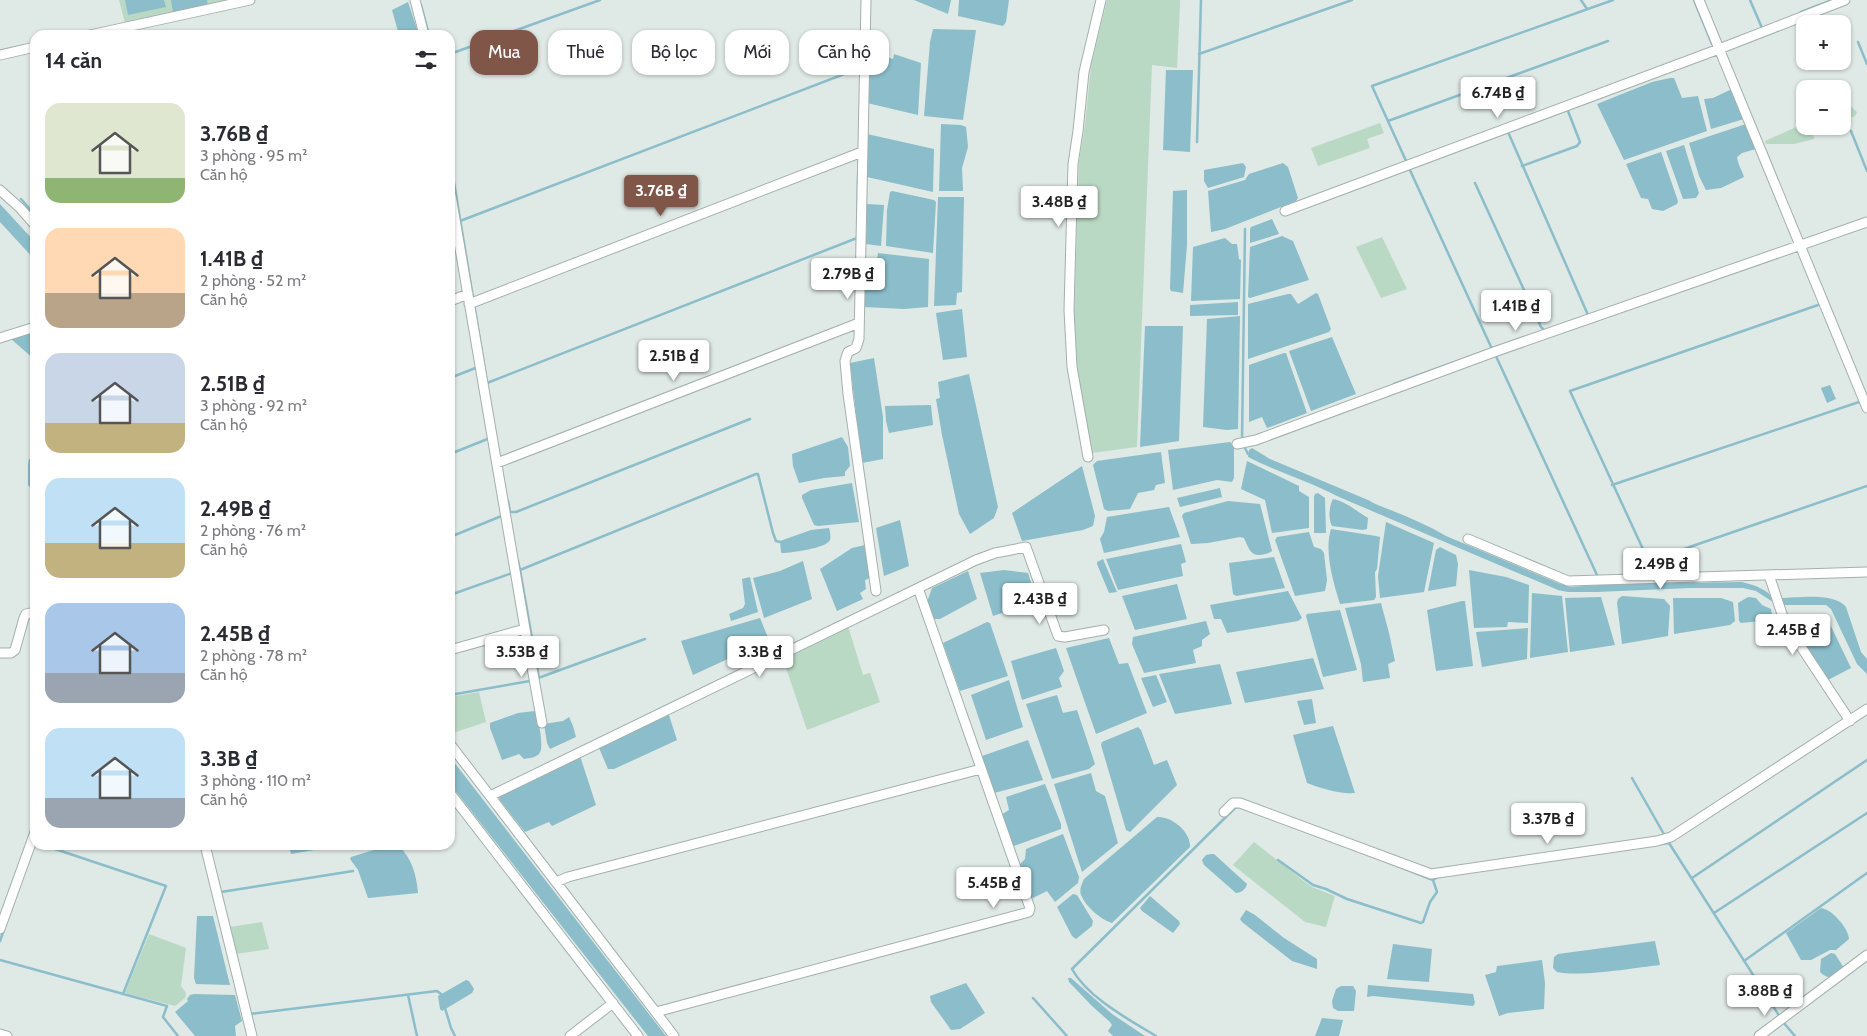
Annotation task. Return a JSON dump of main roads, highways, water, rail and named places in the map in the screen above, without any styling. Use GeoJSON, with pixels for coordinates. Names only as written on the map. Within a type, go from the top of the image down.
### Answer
{"type":"FeatureCollection","features":[{"type":"Feature","properties":{"kind":"water"},"geometry":{"type":"Polygon","coordinates":[[[125,0],[164,0],[166,7],[128,15],[125,0]]]}},
{"type":"Feature","properties":{"kind":"water"},"geometry":{"type":"Polygon","coordinates":[[[171,0],[207,0],[208,5],[173,13],[171,0]]]}},
{"type":"Feature","properties":{"kind":"water"},"geometry":{"type":"Polygon","coordinates":[[[914,0],[951,0],[948,14],[914,0]]]}},
{"type":"Feature","properties":{"kind":"water"},"geometry":{"type":"Polygon","coordinates":[[[959,0],[1009,0],[1006,22],[1003,26],[958,16],[959,0]]]}},
{"type":"Feature","properties":{"kind":"water"},"geometry":{"type":"Polygon","coordinates":[[[408,2],[417,30],[398,30],[392,10],[408,2]]]}},
{"type":"Feature","properties":{"kind":"water"},"geometry":{"type":"Polygon","coordinates":[[[933,29],[976,30],[963,120],[924,116],[930,42],[933,29]]]}},
{"type":"Feature","properties":{"kind":"water"},"geometry":{"type":"Polygon","coordinates":[[[894,54],[921,63],[918,115],[867,103],[869,75],[889,75],[889,58],[893,59],[894,54]]]}},
{"type":"Feature","properties":{"kind":"water"},"geometry":{"type":"Polygon","coordinates":[[[1166,70],[1193,70],[1190,152],[1163,150],[1166,70]]]}},
{"type":"Feature","properties":{"kind":"water"},"geometry":{"type":"Polygon","coordinates":[[[1674,78],[1682,98],[1698,96],[1707,131],[1624,160],[1597,104],[1652,82],[1674,78]]]}},
{"type":"Feature","properties":{"kind":"water"},"geometry":{"type":"Polygon","coordinates":[[[1732,89],[1744,119],[1711,129],[1704,99],[1713,98],[1732,89]]]}},
{"type":"Feature","properties":{"kind":"water"},"geometry":{"type":"Polygon","coordinates":[[[941,124],[966,127],[968,147],[962,168],[963,191],[939,191],[941,124]]]}},
{"type":"Feature","properties":{"kind":"water"},"geometry":{"type":"Polygon","coordinates":[[[1746,124],[1756,149],[1742,153],[1737,157],[1744,177],[1721,188],[1706,190],[1699,176],[1689,143],[1746,124]]]}},
{"type":"Feature","properties":{"kind":"water"},"geometry":{"type":"Polygon","coordinates":[[[867,134],[934,149],[933,192],[867,177],[867,134]]]}},
{"type":"Feature","properties":{"kind":"water"},"geometry":{"type":"Polygon","coordinates":[[[1684,145],[1699,193],[1696,198],[1683,199],[1666,151],[1684,145]]]}},
{"type":"Feature","properties":{"kind":"water"},"geometry":{"type":"Polygon","coordinates":[[[1661,152],[1678,201],[1677,204],[1663,211],[1652,209],[1648,199],[1641,198],[1626,164],[1661,152]]]}},
{"type":"Feature","properties":{"kind":"water"},"geometry":{"type":"Polygon","coordinates":[[[1243,163],[1246,167],[1244,177],[1208,188],[1204,181],[1204,170],[1243,163]]]}},
{"type":"Feature","properties":{"kind":"water"},"geometry":{"type":"Polygon","coordinates":[[[1283,163],[1288,167],[1298,198],[1296,201],[1225,229],[1211,232],[1208,191],[1245,180],[1249,174],[1283,163]]]}},
{"type":"Feature","properties":{"kind":"water"},"geometry":{"type":"Polygon","coordinates":[[[1187,190],[1187,245],[1183,293],[1171,291],[1170,289],[1173,191],[1187,190]]]}},
{"type":"Feature","properties":{"kind":"water"},"geometry":{"type":"Polygon","coordinates":[[[890,192],[936,202],[933,253],[886,246],[887,210],[890,192]]]}},
{"type":"Feature","properties":{"kind":"water"},"geometry":{"type":"Polygon","coordinates":[[[938,197],[964,197],[962,292],[957,293],[956,305],[934,306],[938,197]]]}},
{"type":"Feature","properties":{"kind":"water"},"geometry":{"type":"Polygon","coordinates":[[[0,204],[30,237],[30,255],[0,222],[0,204]]]}},
{"type":"Feature","properties":{"kind":"water"},"geometry":{"type":"Polygon","coordinates":[[[867,204],[884,205],[881,246],[866,244],[867,204]]]}},
{"type":"Feature","properties":{"kind":"water"},"geometry":{"type":"Polygon","coordinates":[[[1272,219],[1279,234],[1250,243],[1251,227],[1272,219]]]}},
{"type":"Feature","properties":{"kind":"water"},"geometry":{"type":"Polygon","coordinates":[[[1282,236],[1293,241],[1309,280],[1250,298],[1248,297],[1250,247],[1282,236]]]}},
{"type":"Feature","properties":{"kind":"water"},"geometry":{"type":"Polygon","coordinates":[[[1225,238],[1232,244],[1237,244],[1239,259],[1241,260],[1240,299],[1191,301],[1193,247],[1225,238]]]}},
{"type":"Feature","properties":{"kind":"water"},"geometry":{"type":"Polygon","coordinates":[[[878,253],[929,259],[928,307],[904,309],[864,307],[863,269],[876,268],[878,253]]]}},
{"type":"Feature","properties":{"kind":"water"},"geometry":{"type":"Polygon","coordinates":[[[1316,293],[1331,329],[1329,332],[1248,359],[1248,304],[1291,294],[1298,304],[1316,293]]]}},
{"type":"Feature","properties":{"kind":"water"},"geometry":{"type":"Polygon","coordinates":[[[1238,302],[1238,315],[1190,316],[1190,305],[1238,302]]]}},
{"type":"Feature","properties":{"kind":"water"},"geometry":{"type":"Polygon","coordinates":[[[962,309],[967,357],[943,360],[936,313],[962,309]]]}},
{"type":"Feature","properties":{"kind":"water"},"geometry":{"type":"Polygon","coordinates":[[[1240,316],[1238,429],[1227,430],[1203,427],[1207,319],[1240,316]]]}},
{"type":"Feature","properties":{"kind":"water"},"geometry":{"type":"Polygon","coordinates":[[[1145,326],[1183,326],[1179,441],[1140,447],[1145,326]]]}},
{"type":"Feature","properties":{"kind":"water"},"geometry":{"type":"Polygon","coordinates":[[[30,332],[30,356],[10,338],[30,332]]]}},
{"type":"Feature","properties":{"kind":"water"},"geometry":{"type":"Polygon","coordinates":[[[1332,337],[1356,394],[1311,411],[1289,351],[1332,337]]]}},
{"type":"Feature","properties":{"kind":"water"},"geometry":{"type":"Polygon","coordinates":[[[1286,353],[1307,413],[1267,428],[1262,417],[1249,422],[1249,365],[1286,353]]]}},
{"type":"Feature","properties":{"kind":"water"},"geometry":{"type":"Polygon","coordinates":[[[874,358],[883,417],[883,459],[862,463],[850,363],[874,358]]]}},
{"type":"Feature","properties":{"kind":"water"},"geometry":{"type":"Polygon","coordinates":[[[969,374],[998,507],[994,518],[970,534],[959,514],[936,399],[940,398],[938,382],[969,374]]]}},
{"type":"Feature","properties":{"kind":"water"},"geometry":{"type":"Polygon","coordinates":[[[1830,385],[1836,399],[1827,403],[1821,388],[1830,385]]]}},
{"type":"Feature","properties":{"kind":"water"},"geometry":{"type":"Polygon","coordinates":[[[931,405],[933,425],[889,433],[885,406],[931,405]]]}},
{"type":"Feature","properties":{"kind":"water"},"geometry":{"type":"Polygon","coordinates":[[[842,437],[848,447],[850,466],[845,472],[845,476],[799,483],[793,466],[792,454],[842,437]]]}},
{"type":"Feature","properties":{"kind":"water"},"geometry":{"type":"Polygon","coordinates":[[[1230,442],[1234,446],[1234,478],[1232,482],[1217,480],[1173,490],[1168,450],[1230,442]]]}},
{"type":"Feature","properties":{"kind":"water"},"geometry":{"type":"Polygon","coordinates":[[[1252,448],[1270,459],[1413,519],[1446,536],[1570,587],[1614,584],[1741,582],[1766,592],[1774,599],[1776,604],[1756,591],[1743,588],[1596,592],[1558,590],[1248,457],[1249,450],[1252,448]]]}},
{"type":"Feature","properties":{"kind":"water"},"geometry":{"type":"Polygon","coordinates":[[[1161,452],[1165,483],[1156,485],[1154,490],[1138,493],[1130,509],[1108,511],[1104,509],[1093,465],[1097,461],[1161,452]]]}},
{"type":"Feature","properties":{"kind":"water"},"geometry":{"type":"Polygon","coordinates":[[[30,459],[30,487],[28,485],[28,464],[30,459]]]}},
{"type":"Feature","properties":{"kind":"water"},"geometry":{"type":"Polygon","coordinates":[[[1247,461],[1299,486],[1299,491],[1309,497],[1309,528],[1272,533],[1265,500],[1241,489],[1247,461]]]}},
{"type":"Feature","properties":{"kind":"water"},"geometry":{"type":"Polygon","coordinates":[[[1082,466],[1095,516],[1093,526],[1083,530],[1022,541],[1012,513],[1082,466]]]}},
{"type":"Feature","properties":{"kind":"water"},"geometry":{"type":"Polygon","coordinates":[[[852,483],[859,522],[814,525],[802,495],[811,490],[852,483]]]}},
{"type":"Feature","properties":{"kind":"water"},"geometry":{"type":"Polygon","coordinates":[[[1220,488],[1222,497],[1180,507],[1177,498],[1220,488]]]}},
{"type":"Feature","properties":{"kind":"water"},"geometry":{"type":"Polygon","coordinates":[[[1318,493],[1325,498],[1326,533],[1314,533],[1314,497],[1318,493]]]}},
{"type":"Feature","properties":{"kind":"water"},"geometry":{"type":"Polygon","coordinates":[[[1333,499],[1347,504],[1368,518],[1367,529],[1332,526],[1330,512],[1333,499]]]}},
{"type":"Feature","properties":{"kind":"water"},"geometry":{"type":"Polygon","coordinates":[[[1228,501],[1260,504],[1272,551],[1260,555],[1254,554],[1244,538],[1240,537],[1191,544],[1182,516],[1184,513],[1228,501]]]}},
{"type":"Feature","properties":{"kind":"water"},"geometry":{"type":"Polygon","coordinates":[[[1169,507],[1180,537],[1104,553],[1100,539],[1104,532],[1107,517],[1169,507]]]}},
{"type":"Feature","properties":{"kind":"water"},"geometry":{"type":"Polygon","coordinates":[[[900,520],[909,566],[884,576],[876,528],[900,520]]]}},
{"type":"Feature","properties":{"kind":"water"},"geometry":{"type":"Polygon","coordinates":[[[1386,522],[1434,543],[1424,592],[1380,598],[1378,576],[1386,522]]]}},
{"type":"Feature","properties":{"kind":"water"},"geometry":{"type":"Polygon","coordinates":[[[829,528],[830,540],[827,543],[816,548],[787,553],[781,552],[780,541],[811,530],[829,528]]]}},
{"type":"Feature","properties":{"kind":"water"},"geometry":{"type":"Polygon","coordinates":[[[1331,529],[1380,537],[1377,569],[1375,572],[1376,597],[1374,600],[1340,604],[1329,557],[1328,547],[1331,529]]]}},
{"type":"Feature","properties":{"kind":"water"},"geometry":{"type":"Polygon","coordinates":[[[1309,532],[1314,547],[1321,549],[1324,553],[1327,580],[1325,591],[1295,596],[1275,540],[1277,537],[1309,532]]]}},
{"type":"Feature","properties":{"kind":"water"},"geometry":{"type":"Polygon","coordinates":[[[1181,544],[1186,562],[1181,564],[1183,576],[1118,590],[1106,559],[1181,544]]]}},
{"type":"Feature","properties":{"kind":"water"},"geometry":{"type":"Polygon","coordinates":[[[865,545],[870,578],[865,580],[866,589],[860,593],[863,599],[837,611],[820,569],[852,548],[865,545]]]}},
{"type":"Feature","properties":{"kind":"water"},"geometry":{"type":"Polygon","coordinates":[[[1440,547],[1456,555],[1458,564],[1456,586],[1428,591],[1436,550],[1440,547]]]}},
{"type":"Feature","properties":{"kind":"water"},"geometry":{"type":"Polygon","coordinates":[[[1274,557],[1285,588],[1236,596],[1233,594],[1229,563],[1274,557]]]}},
{"type":"Feature","properties":{"kind":"water"},"geometry":{"type":"Polygon","coordinates":[[[1103,559],[1117,592],[1109,593],[1097,564],[1097,562],[1103,559]]]}},
{"type":"Feature","properties":{"kind":"water"},"geometry":{"type":"Polygon","coordinates":[[[803,561],[812,599],[764,618],[753,578],[780,571],[803,561]]]}},
{"type":"Feature","properties":{"kind":"water"},"geometry":{"type":"Polygon","coordinates":[[[1004,570],[1028,573],[1037,601],[993,616],[980,573],[1004,570]]]}},
{"type":"Feature","properties":{"kind":"water"},"geometry":{"type":"Polygon","coordinates":[[[1469,570],[1506,577],[1529,585],[1528,623],[1508,622],[1507,627],[1474,628],[1469,570]]]}},
{"type":"Feature","properties":{"kind":"water"},"geometry":{"type":"Polygon","coordinates":[[[968,571],[977,599],[940,619],[934,619],[927,602],[932,588],[968,571]]]}},
{"type":"Feature","properties":{"kind":"water"},"geometry":{"type":"Polygon","coordinates":[[[750,577],[758,612],[731,621],[729,614],[743,608],[745,604],[742,579],[750,577]]]}},
{"type":"Feature","properties":{"kind":"water"},"geometry":{"type":"Polygon","coordinates":[[[1177,584],[1187,619],[1135,630],[1122,596],[1177,584]]]}},
{"type":"Feature","properties":{"kind":"water"},"geometry":{"type":"Polygon","coordinates":[[[1288,591],[1302,618],[1298,621],[1227,633],[1221,619],[1214,619],[1210,605],[1288,591]]]}},
{"type":"Feature","properties":{"kind":"water"},"geometry":{"type":"Polygon","coordinates":[[[1532,593],[1562,596],[1568,652],[1530,658],[1532,593]]]}},
{"type":"Feature","properties":{"kind":"water"},"geometry":{"type":"Polygon","coordinates":[[[1622,596],[1664,599],[1670,606],[1668,636],[1622,644],[1617,603],[1618,599],[1622,596]]]}},
{"type":"Feature","properties":{"kind":"water"},"geometry":{"type":"Polygon","coordinates":[[[1601,597],[1615,645],[1570,652],[1565,598],[1601,597]]]}},
{"type":"Feature","properties":{"kind":"water"},"geometry":{"type":"Polygon","coordinates":[[[1748,597],[1756,598],[1762,605],[1771,609],[1771,620],[1741,623],[1739,621],[1738,603],[1748,597]]]}},
{"type":"Feature","properties":{"kind":"water"},"geometry":{"type":"Polygon","coordinates":[[[1673,598],[1721,598],[1733,602],[1735,621],[1730,625],[1674,634],[1673,598]]]}},
{"type":"Feature","properties":{"kind":"water"},"geometry":{"type":"Polygon","coordinates":[[[1780,598],[1833,599],[1846,607],[1861,652],[1867,659],[1867,674],[1857,664],[1831,609],[1826,605],[1785,605],[1780,598]]]}},
{"type":"Feature","properties":{"kind":"water"},"geometry":{"type":"Polygon","coordinates":[[[1465,601],[1473,666],[1436,671],[1427,610],[1465,601]]]}},
{"type":"Feature","properties":{"kind":"water"},"geometry":{"type":"Polygon","coordinates":[[[1381,603],[1395,661],[1388,664],[1390,678],[1363,682],[1361,664],[1345,608],[1381,603]]]}},
{"type":"Feature","properties":{"kind":"water"},"geometry":{"type":"Polygon","coordinates":[[[1340,610],[1357,670],[1323,677],[1306,616],[1307,614],[1340,610]]]}},
{"type":"Feature","properties":{"kind":"water"},"geometry":{"type":"Polygon","coordinates":[[[760,618],[769,640],[693,675],[681,641],[760,618]]]}},
{"type":"Feature","properties":{"kind":"water"},"geometry":{"type":"Polygon","coordinates":[[[1827,618],[1851,668],[1828,680],[1794,625],[1827,618]]]}},
{"type":"Feature","properties":{"kind":"water"},"geometry":{"type":"Polygon","coordinates":[[[1206,621],[1210,634],[1202,640],[1202,646],[1193,650],[1196,663],[1144,673],[1132,644],[1133,637],[1206,621]]]}},
{"type":"Feature","properties":{"kind":"water"},"geometry":{"type":"Polygon","coordinates":[[[987,622],[990,623],[1008,676],[960,691],[943,643],[987,622]]]}},
{"type":"Feature","properties":{"kind":"water"},"geometry":{"type":"Polygon","coordinates":[[[1528,628],[1527,659],[1482,667],[1476,632],[1528,628]]]}},
{"type":"Feature","properties":{"kind":"water"},"geometry":{"type":"Polygon","coordinates":[[[1109,638],[1119,664],[1128,663],[1147,713],[1096,734],[1066,648],[1109,638]]]}},
{"type":"Feature","properties":{"kind":"water"},"geometry":{"type":"Polygon","coordinates":[[[1056,648],[1064,671],[1059,678],[1062,687],[1022,700],[1011,661],[1056,648]]]}},
{"type":"Feature","properties":{"kind":"water"},"geometry":{"type":"Polygon","coordinates":[[[1313,658],[1324,689],[1245,703],[1236,672],[1313,658]]]}},
{"type":"Feature","properties":{"kind":"water"},"geometry":{"type":"Polygon","coordinates":[[[1220,664],[1232,704],[1175,714],[1159,674],[1220,664]]]}},
{"type":"Feature","properties":{"kind":"water"},"geometry":{"type":"Polygon","coordinates":[[[1156,675],[1167,702],[1153,707],[1141,678],[1156,675]]]}},
{"type":"Feature","properties":{"kind":"water"},"geometry":{"type":"Polygon","coordinates":[[[1009,680],[1023,727],[986,740],[971,695],[1009,680]]]}},
{"type":"Feature","properties":{"kind":"water"},"geometry":{"type":"Polygon","coordinates":[[[1057,695],[1063,713],[1077,710],[1095,764],[1089,769],[1052,779],[1026,704],[1057,695]]]}},
{"type":"Feature","properties":{"kind":"water"},"geometry":{"type":"Polygon","coordinates":[[[1312,699],[1316,723],[1304,725],[1297,701],[1312,699]]]}},
{"type":"Feature","properties":{"kind":"water"},"geometry":{"type":"Polygon","coordinates":[[[535,711],[541,739],[541,751],[539,754],[524,759],[519,754],[502,760],[490,728],[490,723],[518,713],[535,711]]]}},
{"type":"Feature","properties":{"kind":"water"},"geometry":{"type":"Polygon","coordinates":[[[669,715],[677,740],[614,769],[608,769],[599,746],[669,715]]]}},
{"type":"Feature","properties":{"kind":"water"},"geometry":{"type":"Polygon","coordinates":[[[569,717],[576,737],[550,749],[547,743],[544,724],[563,721],[569,717]]]}},
{"type":"Feature","properties":{"kind":"water"},"geometry":{"type":"Polygon","coordinates":[[[1333,726],[1355,793],[1331,791],[1307,783],[1293,735],[1333,726]]]}},
{"type":"Feature","properties":{"kind":"water"},"geometry":{"type":"Polygon","coordinates":[[[1138,727],[1141,730],[1154,765],[1167,760],[1177,785],[1130,832],[1126,830],[1101,745],[1102,742],[1138,727]]]}},
{"type":"Feature","properties":{"kind":"water"},"geometry":{"type":"Polygon","coordinates":[[[1028,740],[1043,780],[994,793],[982,756],[1028,740]]]}},
{"type":"Feature","properties":{"kind":"water"},"geometry":{"type":"Polygon","coordinates":[[[580,756],[596,805],[552,826],[549,822],[525,832],[499,799],[500,795],[580,756]]]}},
{"type":"Feature","properties":{"kind":"water"},"geometry":{"type":"Polygon","coordinates":[[[455,763],[666,1036],[648,1036],[455,790],[455,763]]]}},
{"type":"Feature","properties":{"kind":"water"},"geometry":{"type":"Polygon","coordinates":[[[1091,773],[1096,791],[1105,796],[1118,843],[1082,872],[1054,784],[1091,773]]]}},
{"type":"Feature","properties":{"kind":"water"},"geometry":{"type":"Polygon","coordinates":[[[1045,784],[1061,824],[1061,829],[1014,846],[1001,815],[1009,810],[1006,797],[1045,784]]]}},
{"type":"Feature","properties":{"kind":"water"},"geometry":{"type":"Polygon","coordinates":[[[1157,817],[1169,819],[1180,826],[1187,836],[1190,847],[1112,923],[1103,919],[1086,904],[1081,895],[1080,891],[1084,879],[1157,817]]]}},
{"type":"Feature","properties":{"kind":"water"},"geometry":{"type":"Polygon","coordinates":[[[1063,834],[1079,877],[1078,883],[1055,902],[1047,891],[1033,898],[1030,895],[1019,865],[1025,859],[1026,849],[1063,834]]]}},
{"type":"Feature","properties":{"kind":"water"},"geometry":{"type":"Polygon","coordinates":[[[290,850],[314,850],[291,854],[290,850]]]}},
{"type":"Feature","properties":{"kind":"water"},"geometry":{"type":"Polygon","coordinates":[[[374,850],[403,850],[410,861],[418,893],[368,898],[358,870],[350,859],[351,857],[374,850]]]}},
{"type":"Feature","properties":{"kind":"water"},"geometry":{"type":"Polygon","coordinates":[[[1214,854],[1247,884],[1246,888],[1236,893],[1204,865],[1202,860],[1206,855],[1214,854]]]}},
{"type":"Feature","properties":{"kind":"water"},"geometry":{"type":"Polygon","coordinates":[[[1073,894],[1077,895],[1093,921],[1092,926],[1076,939],[1072,936],[1057,907],[1073,894]]]}},
{"type":"Feature","properties":{"kind":"water"},"geometry":{"type":"Polygon","coordinates":[[[1150,896],[1179,921],[1180,924],[1173,933],[1140,908],[1150,896]]]}},
{"type":"Feature","properties":{"kind":"water"},"geometry":{"type":"Polygon","coordinates":[[[1821,908],[1830,912],[1839,920],[1846,930],[1849,939],[1836,950],[1830,950],[1811,960],[1801,960],[1786,933],[1821,908]]]}},
{"type":"Feature","properties":{"kind":"water"},"geometry":{"type":"Polygon","coordinates":[[[1246,910],[1317,959],[1317,969],[1292,961],[1242,922],[1240,919],[1246,910]]]}},
{"type":"Feature","properties":{"kind":"water"},"geometry":{"type":"Polygon","coordinates":[[[197,916],[213,916],[230,985],[196,984],[194,978],[197,916]]]}},
{"type":"Feature","properties":{"kind":"water"},"geometry":{"type":"Polygon","coordinates":[[[1655,941],[1660,965],[1608,972],[1580,973],[1557,972],[1553,968],[1554,957],[1558,954],[1655,941]]]}},
{"type":"Feature","properties":{"kind":"water"},"geometry":{"type":"Polygon","coordinates":[[[1393,944],[1432,949],[1429,982],[1387,979],[1393,944]]]}},
{"type":"Feature","properties":{"kind":"water"},"geometry":{"type":"Polygon","coordinates":[[[1831,953],[1835,954],[1844,968],[1835,975],[1827,977],[1820,972],[1821,959],[1831,953]]]}},
{"type":"Feature","properties":{"kind":"water"},"geometry":{"type":"Polygon","coordinates":[[[1542,960],[1545,983],[1544,1009],[1508,1013],[1499,1016],[1485,975],[1496,972],[1497,966],[1542,960]]]}},
{"type":"Feature","properties":{"kind":"water"},"geometry":{"type":"Polygon","coordinates":[[[1068,978],[1071,978],[1112,1014],[1145,1036],[1113,1036],[1108,1031],[1112,1025],[1110,1022],[1069,982],[1068,978]]]}},
{"type":"Feature","properties":{"kind":"water"},"geometry":{"type":"Polygon","coordinates":[[[466,980],[469,981],[474,989],[472,993],[442,1011],[438,996],[466,980]]]}},
{"type":"Feature","properties":{"kind":"water"},"geometry":{"type":"Polygon","coordinates":[[[966,983],[985,1013],[960,1029],[951,1030],[931,1002],[930,996],[966,983]]]}},
{"type":"Feature","properties":{"kind":"water"},"geometry":{"type":"Polygon","coordinates":[[[1368,985],[1473,994],[1475,1003],[1473,1006],[1373,996],[1367,997],[1368,985]]]}},
{"type":"Feature","properties":{"kind":"water"},"geometry":{"type":"Polygon","coordinates":[[[1341,986],[1353,986],[1356,991],[1354,1011],[1338,1011],[1333,1008],[1332,1001],[1336,989],[1341,986]]]}},
{"type":"Feature","properties":{"kind":"water"},"geometry":{"type":"Polygon","coordinates":[[[190,995],[235,995],[242,1021],[235,1026],[236,1036],[195,1036],[175,1012],[188,1001],[187,999],[190,995]]]}},
{"type":"Feature","properties":{"kind":"water"},"geometry":{"type":"Polygon","coordinates":[[[1322,1018],[1343,1020],[1339,1036],[1315,1036],[1322,1018]]]}},
{"type":"Feature","properties":{"kind":"waterway"},"geometry":{"type":"LineString","coordinates":[[455,52],[600,0]]}},
{"type":"Feature","properties":{"kind":"waterway"},"geometry":{"type":"LineString","coordinates":[[1197,142],[1201,0]]}},
{"type":"Feature","properties":{"kind":"waterway"},"geometry":{"type":"LineString","coordinates":[[1199,54],[1352,0]]}},
{"type":"Feature","properties":{"kind":"waterway"},"geometry":{"type":"LineString","coordinates":[[1581,0],[1587,9]]}},
{"type":"Feature","properties":{"kind":"waterway"},"geometry":{"type":"LineString","coordinates":[[1407,163],[1372,86],[1613,0]]}},
{"type":"Feature","properties":{"kind":"waterway"},"geometry":{"type":"LineString","coordinates":[[1694,0],[1712,44]]}},
{"type":"Feature","properties":{"kind":"waterway"},"geometry":{"type":"LineString","coordinates":[[1750,0],[1762,28]]}},
{"type":"Feature","properties":{"kind":"waterway"},"geometry":{"type":"LineString","coordinates":[[1801,12],[1832,0]]}},
{"type":"Feature","properties":{"kind":"waterway"},"geometry":{"type":"LineString","coordinates":[[421,5],[428,30]]}},
{"type":"Feature","properties":{"kind":"waterway"},"geometry":{"type":"LineString","coordinates":[[1388,121],[1608,41]]}},
{"type":"Feature","properties":{"kind":"waterway"},"geometry":{"type":"LineString","coordinates":[[1858,42],[1867,64]]}},
{"type":"Feature","properties":{"kind":"waterway"},"geometry":{"type":"LineString","coordinates":[[460,221],[842,75]]}},
{"type":"Feature","properties":{"kind":"waterway"},"geometry":{"type":"LineString","coordinates":[[1522,166],[1577,146],[1580,142],[1568,111]]}},
{"type":"Feature","properties":{"kind":"waterway"},"geometry":{"type":"LineString","coordinates":[[1851,131],[1867,171]]}},
{"type":"Feature","properties":{"kind":"waterway"},"geometry":{"type":"LineString","coordinates":[[1508,132],[1588,315]]}},
{"type":"Feature","properties":{"kind":"waterway"},"geometry":{"type":"LineString","coordinates":[[1409,168],[1492,349]]}},
{"type":"Feature","properties":{"kind":"waterway"},"geometry":{"type":"LineString","coordinates":[[857,248],[858,176]]}},
{"type":"Feature","properties":{"kind":"waterway"},"geometry":{"type":"LineString","coordinates":[[1475,183],[1544,330]]}},
{"type":"Feature","properties":{"kind":"waterway"},"geometry":{"type":"LineString","coordinates":[[455,188],[486,377]]}},
{"type":"Feature","properties":{"kind":"waterway"},"geometry":{"type":"LineString","coordinates":[[21,199],[30,209]]}},
{"type":"Feature","properties":{"kind":"waterway"},"geometry":{"type":"LineString","coordinates":[[1242,440],[1245,229]]}},
{"type":"Feature","properties":{"kind":"waterway"},"geometry":{"type":"LineString","coordinates":[[487,383],[857,238]]}},
{"type":"Feature","properties":{"kind":"waterway"},"geometry":{"type":"LineString","coordinates":[[1654,573],[1570,391],[1818,305]]}},
{"type":"Feature","properties":{"kind":"waterway"},"geometry":{"type":"LineString","coordinates":[[1394,384],[1524,337]]}},
{"type":"Feature","properties":{"kind":"waterway"},"geometry":{"type":"LineString","coordinates":[[1495,354],[1597,575]]}},
{"type":"Feature","properties":{"kind":"waterway"},"geometry":{"type":"LineString","coordinates":[[455,376],[478,367]]}},
{"type":"Feature","properties":{"kind":"waterway"},"geometry":{"type":"LineString","coordinates":[[1612,485],[1859,402]]}},
{"type":"Feature","properties":{"kind":"waterway"},"geometry":{"type":"LineString","coordinates":[[508,501],[510,512],[516,512],[750,419]]}},
{"type":"Feature","properties":{"kind":"waterway"},"geometry":{"type":"LineString","coordinates":[[455,452],[490,438]]}},
{"type":"Feature","properties":{"kind":"waterway"},"geometry":{"type":"LineString","coordinates":[[1244,446],[1248,454]]}},
{"type":"Feature","properties":{"kind":"waterway"},"geometry":{"type":"LineString","coordinates":[[518,561],[520,570],[756,474],[758,474],[773,533],[776,541],[780,542]]}},
{"type":"Feature","properties":{"kind":"waterway"},"geometry":{"type":"LineString","coordinates":[[1649,561],[1867,486]]}},
{"type":"Feature","properties":{"kind":"waterway"},"geometry":{"type":"LineString","coordinates":[[455,535],[504,515]]}},
{"type":"Feature","properties":{"kind":"waterway"},"geometry":{"type":"LineString","coordinates":[[520,570],[539,678]]}},
{"type":"Feature","properties":{"kind":"waterway"},"geometry":{"type":"LineString","coordinates":[[455,593],[512,573]]}},
{"type":"Feature","properties":{"kind":"waterway"},"geometry":{"type":"LineString","coordinates":[[455,694],[530,681],[645,639]]}},
{"type":"Feature","properties":{"kind":"waterway"},"geometry":{"type":"LineString","coordinates":[[1692,878],[1867,760]]}},
{"type":"Feature","properties":{"kind":"waterway"},"geometry":{"type":"LineString","coordinates":[[1632,778],[1665,836]]}},
{"type":"Feature","properties":{"kind":"waterway"},"geometry":{"type":"LineString","coordinates":[[1156,1036],[1121,1015],[1098,998],[1079,980],[1072,969],[1235,808],[1239,807]]}},
{"type":"Feature","properties":{"kind":"waterway"},"geometry":{"type":"LineString","coordinates":[[1714,913],[1867,813]]}},
{"type":"Feature","properties":{"kind":"waterway"},"geometry":{"type":"LineString","coordinates":[[1669,843],[1780,1017]]}},
{"type":"Feature","properties":{"kind":"waterway"},"geometry":{"type":"LineString","coordinates":[[1661,844],[1669,843]]}},
{"type":"Feature","properties":{"kind":"waterway"},"geometry":{"type":"LineString","coordinates":[[58,850],[166,886],[123,994]]}},
{"type":"Feature","properties":{"kind":"waterway"},"geometry":{"type":"LineString","coordinates":[[1278,860],[1313,885],[1347,899],[1421,923],[1430,902],[1437,892],[1433,880]]}},
{"type":"Feature","properties":{"kind":"waterway"},"geometry":{"type":"LineString","coordinates":[[1385,861],[1433,880],[1438,877]]}},
{"type":"Feature","properties":{"kind":"waterway"},"geometry":{"type":"LineString","coordinates":[[221,892],[353,871]]}},
{"type":"Feature","properties":{"kind":"waterway"},"geometry":{"type":"LineString","coordinates":[[1744,961],[1867,873]]}},
{"type":"Feature","properties":{"kind":"waterway"},"geometry":{"type":"LineString","coordinates":[[0,941],[4,930]]}},
{"type":"Feature","properties":{"kind":"waterway"},"geometry":{"type":"LineString","coordinates":[[0,960],[167,1006],[163,1017],[178,1036]]}},
{"type":"Feature","properties":{"kind":"waterway"},"geometry":{"type":"LineString","coordinates":[[249,1014],[437,991],[441,994]]}},
{"type":"Feature","properties":{"kind":"waterway"},"geometry":{"type":"LineString","coordinates":[[408,995],[417,1036]]}},
{"type":"Feature","properties":{"kind":"waterway"},"geometry":{"type":"LineString","coordinates":[[1033,998],[1067,1036]]}},
{"type":"Feature","properties":{"kind":"waterway"},"geometry":{"type":"LineString","coordinates":[[445,1008],[455,1036]]}},
{"type":"Feature","properties":{"kind":"waterway"},"geometry":{"type":"LineString","coordinates":[[1783,1022],[1795,1036]]}}]}
